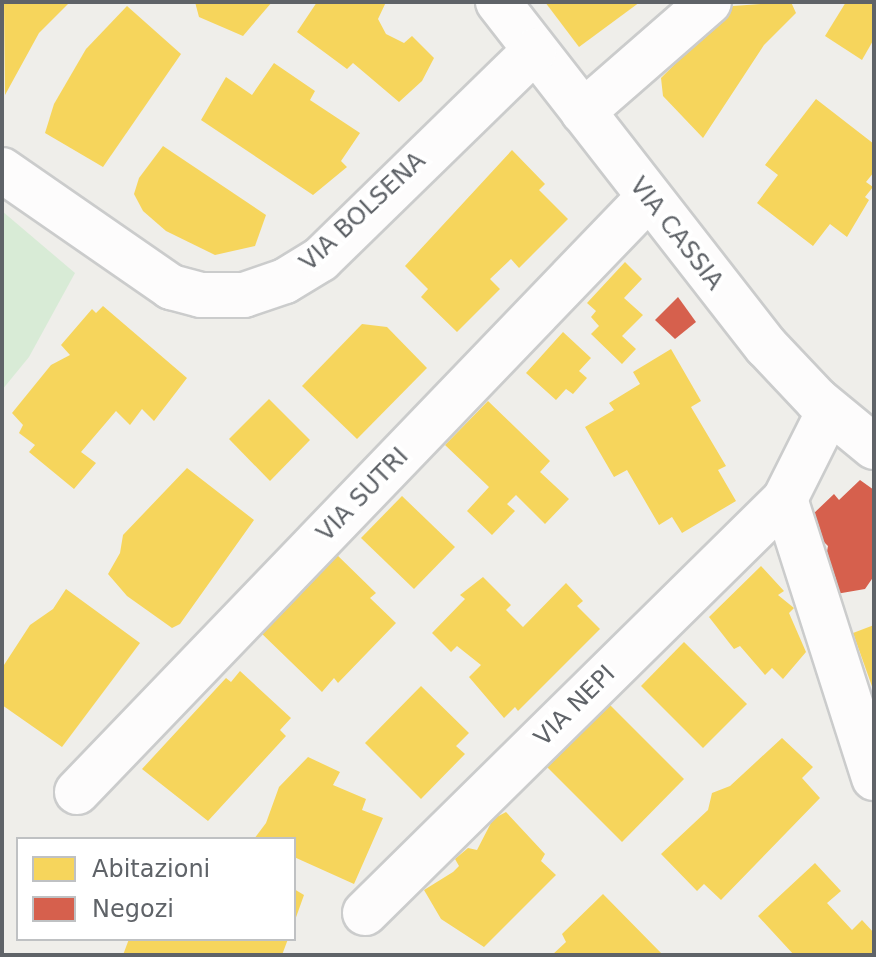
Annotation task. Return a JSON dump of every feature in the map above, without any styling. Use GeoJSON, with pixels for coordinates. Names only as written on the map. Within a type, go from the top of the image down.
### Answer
{"type":"FeatureCollection","features":[{"type":"Feature","properties":{"kind":"street","name":"VIA CASSIA"},"geometry":{"type":"LineString","coordinates":[[498,2],[766,346],[829,411],[874,447]]}},
{"type":"Feature","properties":{"kind":"street"},"geometry":{"type":"LineString","coordinates":[[583,112],[709,2]]}},
{"type":"Feature","properties":{"kind":"street","name":"VIA BOLSENA"},"geometry":{"type":"LineString","coordinates":[[2,170],[171,287],[201,295],[244,295],[285,281],[321,259],[534,51]]}},
{"type":"Feature","properties":{"kind":"street","name":"VIA SUTRI"},"geometry":{"type":"LineString","coordinates":[[77,792],[648,198]]}},
{"type":"Feature","properties":{"kind":"street","name":"VIA NEPI"},"geometry":{"type":"LineString","coordinates":[[365,913],[785,499],[829,411]]}},
{"type":"Feature","properties":{"kind":"street"},"geometry":{"type":"LineString","coordinates":[[785,499],[874,778]]}},
{"type":"Feature","properties":{"kind":"green space"},"geometry":{"type":"Polygon","coordinates":[[[2,211],[75,273],[29,357],[2,390],[2,211]]]}},
{"type":"Feature","properties":{"kind":"building: Abitazioni"},"geometry":{"type":"Polygon","coordinates":[[[4,2],[70,2],[39,33],[5,95],[4,2]]]}},
{"type":"Feature","properties":{"kind":"building: Abitazioni"},"geometry":{"type":"Polygon","coordinates":[[[195,2],[272,2],[243,36],[199,17],[195,2]]]}},
{"type":"Feature","properties":{"kind":"building: Abitazioni"},"geometry":{"type":"Polygon","coordinates":[[[317,2],[386,2],[378,19],[386,34],[404,43],[412,36],[434,58],[422,81],[399,102],[353,63],[347,69],[297,32],[317,2]]]}},
{"type":"Feature","properties":{"kind":"building: Abitazioni"},"geometry":{"type":"Polygon","coordinates":[[[545,2],[640,2],[579,47],[545,2]]]}},
{"type":"Feature","properties":{"kind":"building: Abitazioni"},"geometry":{"type":"Polygon","coordinates":[[[791,2],[796,13],[764,45],[703,138],[663,96],[661,78],[733,6],[791,2]]]}},
{"type":"Feature","properties":{"kind":"building: Abitazioni"},"geometry":{"type":"Polygon","coordinates":[[[846,2],[874,2],[874,39],[862,60],[825,36],[846,2]]]}},
{"type":"Feature","properties":{"kind":"building: Abitazioni"},"geometry":{"type":"Polygon","coordinates":[[[127,6],[181,54],[103,167],[45,133],[54,104],[86,49],[127,6]]]}},
{"type":"Feature","properties":{"kind":"building: Abitazioni"},"geometry":{"type":"Polygon","coordinates":[[[274,63],[315,91],[310,100],[360,133],[341,161],[347,167],[313,195],[201,120],[226,77],[252,95],[274,63]]]}},
{"type":"Feature","properties":{"kind":"building: Abitazioni"},"geometry":{"type":"Polygon","coordinates":[[[816,99],[874,144],[874,172],[866,182],[873,187],[865,197],[869,200],[847,237],[830,224],[813,246],[757,203],[778,175],[765,165],[816,99]]]}},
{"type":"Feature","properties":{"kind":"building: Abitazioni"},"geometry":{"type":"Polygon","coordinates":[[[163,146],[266,215],[255,246],[215,255],[166,231],[143,211],[134,194],[139,178],[163,146]]]}},
{"type":"Feature","properties":{"kind":"building: Abitazioni"},"geometry":{"type":"Polygon","coordinates":[[[512,150],[545,184],[539,190],[568,219],[519,268],[511,259],[490,279],[500,289],[457,332],[421,297],[428,289],[405,266],[512,150]]]}},
{"type":"Feature","properties":{"kind":"building: Abitazioni"},"geometry":{"type":"Polygon","coordinates":[[[625,262],[642,279],[624,298],[643,315],[622,336],[636,349],[622,364],[591,334],[599,326],[591,317],[596,311],[587,303],[625,262]]]}},
{"type":"Feature","properties":{"kind":"building: Abitazioni"},"geometry":{"type":"Polygon","coordinates":[[[103,306],[187,378],[154,421],[142,409],[130,425],[116,411],[81,452],[96,463],[74,489],[29,452],[35,445],[19,433],[23,425],[12,413],[51,365],[70,355],[61,345],[92,309],[96,313],[103,306]]]}},
{"type":"Feature","properties":{"kind":"building: Abitazioni"},"geometry":{"type":"Polygon","coordinates":[[[362,324],[387,327],[427,368],[357,439],[302,386],[362,324]]]}},
{"type":"Feature","properties":{"kind":"building: Abitazioni"},"geometry":{"type":"Polygon","coordinates":[[[563,332],[591,358],[579,371],[587,378],[573,394],[566,389],[556,400],[526,373],[563,332]]]}},
{"type":"Feature","properties":{"kind":"building: Abitazioni"},"geometry":{"type":"Polygon","coordinates":[[[671,349],[701,401],[691,407],[726,466],[718,470],[736,501],[682,533],[672,517],[659,525],[627,470],[614,477],[585,427],[614,410],[609,403],[640,384],[633,372],[671,349]]]}},
{"type":"Feature","properties":{"kind":"building: Abitazioni"},"geometry":{"type":"Polygon","coordinates":[[[269,399],[310,440],[270,481],[229,439],[269,399]]]}},
{"type":"Feature","properties":{"kind":"building: Abitazioni"},"geometry":{"type":"Polygon","coordinates":[[[488,401],[550,461],[540,472],[569,499],[545,524],[516,495],[507,504],[515,511],[492,535],[467,511],[489,487],[445,445],[488,401]]]}},
{"type":"Feature","properties":{"kind":"building: Abitazioni"},"geometry":{"type":"Polygon","coordinates":[[[187,468],[254,520],[180,624],[172,628],[127,596],[108,574],[120,553],[123,535],[187,468]]]}},
{"type":"Feature","properties":{"kind":"building: Abitazioni"},"geometry":{"type":"Polygon","coordinates":[[[402,496],[455,547],[414,589],[361,538],[402,496]]]}},
{"type":"Feature","properties":{"kind":"building: Abitazioni"},"geometry":{"type":"Polygon","coordinates":[[[334,552],[376,593],[370,598],[396,623],[338,683],[334,678],[322,692],[258,630],[334,552]]]}},
{"type":"Feature","properties":{"kind":"building: Abitazioni"},"geometry":{"type":"Polygon","coordinates":[[[761,566],[784,591],[778,595],[794,608],[789,613],[806,652],[783,679],[772,668],[765,675],[740,646],[734,649],[709,617],[761,566]]]}},
{"type":"Feature","properties":{"kind":"building: Abitazioni"},"geometry":{"type":"Polygon","coordinates":[[[483,577],[511,605],[506,610],[523,627],[566,583],[583,601],[577,606],[600,629],[518,711],[515,707],[504,718],[469,677],[481,665],[457,646],[451,652],[432,633],[465,599],[460,595],[483,577]]]}},
{"type":"Feature","properties":{"kind":"building: Abitazioni"},"geometry":{"type":"Polygon","coordinates":[[[66,589],[140,643],[62,747],[2,705],[2,668],[30,625],[53,609],[66,589]]]}},
{"type":"Feature","properties":{"kind":"building: Abitazioni"},"geometry":{"type":"Polygon","coordinates":[[[874,625],[874,692],[853,633],[874,625]]]}},
{"type":"Feature","properties":{"kind":"building: Abitazioni"},"geometry":{"type":"Polygon","coordinates":[[[684,642],[747,704],[703,748],[641,686],[684,642]]]}},
{"type":"Feature","properties":{"kind":"building: Abitazioni"},"geometry":{"type":"Polygon","coordinates":[[[240,671],[291,718],[280,730],[286,736],[208,821],[142,769],[226,678],[231,682],[240,671]]]}},
{"type":"Feature","properties":{"kind":"building: Abitazioni"},"geometry":{"type":"Polygon","coordinates":[[[421,686],[469,733],[456,746],[465,754],[421,799],[365,743],[421,686]]]}},
{"type":"Feature","properties":{"kind":"building: Abitazioni"},"geometry":{"type":"Polygon","coordinates":[[[607,702],[684,779],[622,842],[544,764],[607,702]]]}},
{"type":"Feature","properties":{"kind":"building: Abitazioni"},"geometry":{"type":"Polygon","coordinates":[[[782,738],[813,767],[802,778],[820,798],[721,900],[704,884],[697,891],[661,854],[708,810],[712,793],[730,786],[782,738]]]}},
{"type":"Feature","properties":{"kind":"building: Abitazioni"},"geometry":{"type":"Polygon","coordinates":[[[308,757],[340,772],[333,785],[366,799],[362,810],[383,818],[354,884],[296,858],[296,837],[256,837],[266,823],[279,787],[308,757]]]}},
{"type":"Feature","properties":{"kind":"building: Abitazioni"},"geometry":{"type":"Polygon","coordinates":[[[506,812],[545,854],[541,861],[556,875],[484,947],[441,919],[424,890],[453,872],[459,866],[455,859],[468,848],[477,850],[493,819],[506,812]]]}},
{"type":"Feature","properties":{"kind":"building: Abitazioni"},"geometry":{"type":"Polygon","coordinates":[[[815,863],[841,891],[827,903],[852,930],[862,920],[874,933],[874,955],[794,955],[758,916],[815,863]]]}},
{"type":"Feature","properties":{"kind":"building: Abitazioni"},"geometry":{"type":"Polygon","coordinates":[[[296,890],[304,895],[296,917],[296,890]]]}},
{"type":"Feature","properties":{"kind":"building: Abitazioni"},"geometry":{"type":"Polygon","coordinates":[[[603,894],[663,955],[552,955],[566,942],[562,934],[603,894]]]}},
{"type":"Feature","properties":{"kind":"building: Abitazioni"},"geometry":{"type":"Polygon","coordinates":[[[128,941],[287,941],[282,955],[123,955],[128,941]]]}},
{"type":"Feature","properties":{"kind":"building: Negozi"},"geometry":{"type":"Polygon","coordinates":[[[678,297],[696,322],[675,339],[655,320],[678,297]]]}},
{"type":"Feature","properties":{"kind":"building: Negozi"},"geometry":{"type":"Polygon","coordinates":[[[860,480],[874,490],[874,576],[865,589],[836,594],[830,584],[836,579],[826,557],[828,546],[815,533],[812,515],[834,494],[839,500],[860,480]]]}}]}
